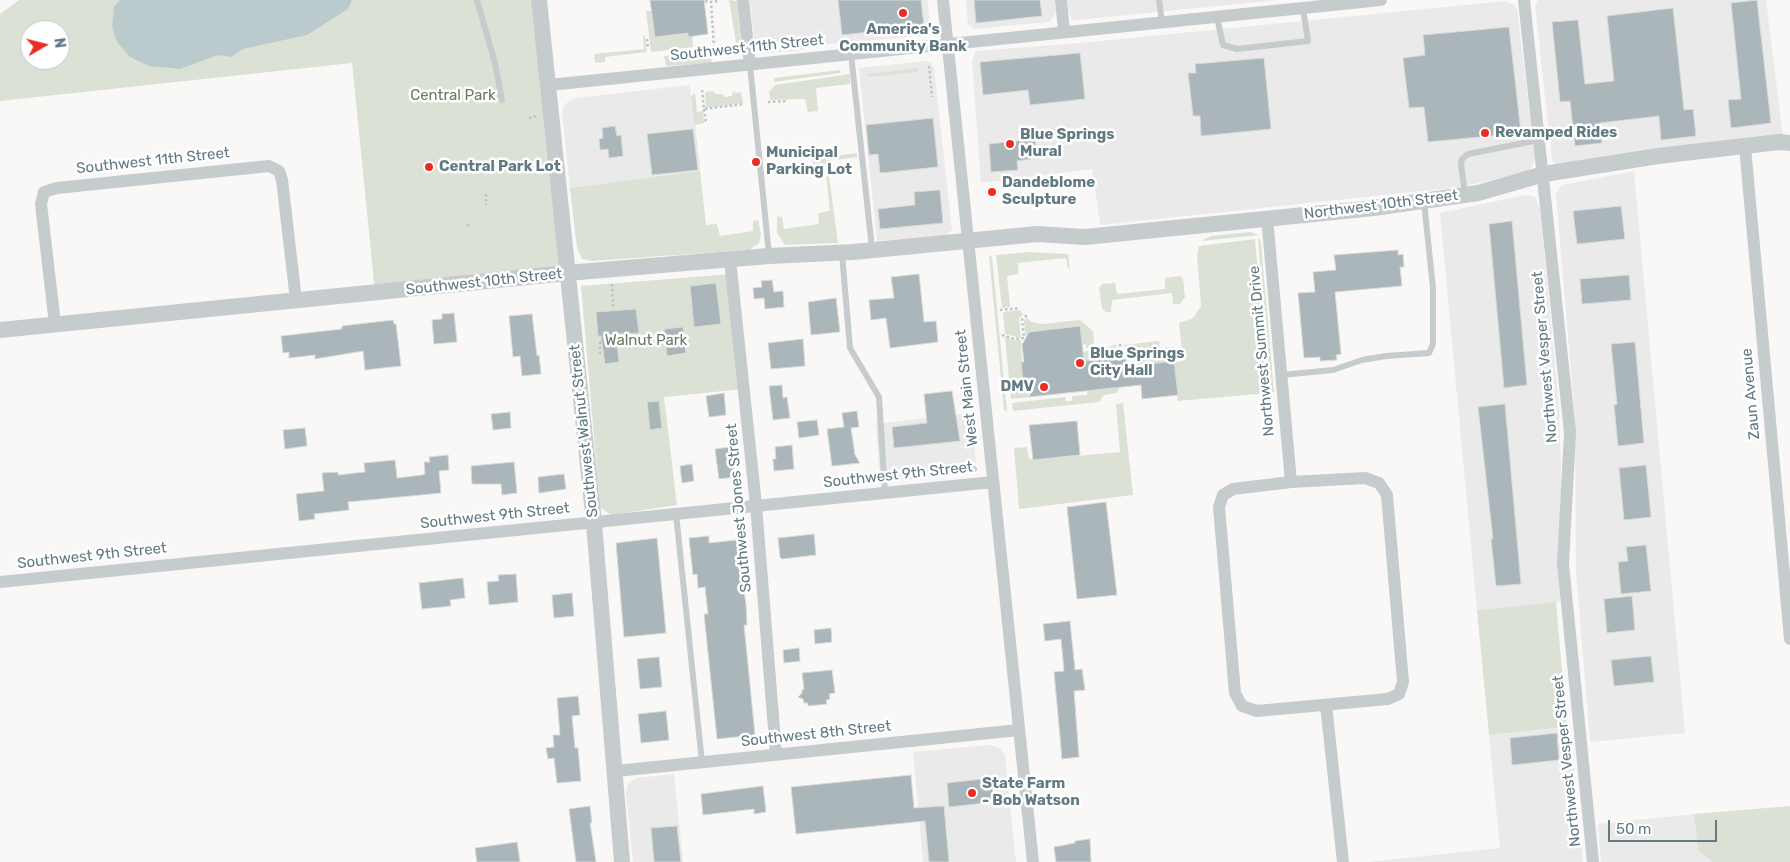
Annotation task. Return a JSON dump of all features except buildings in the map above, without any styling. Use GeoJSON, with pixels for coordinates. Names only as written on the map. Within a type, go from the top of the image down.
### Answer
{"type":"FeatureCollection","features":[{"type":"Feature","properties":{"kind":"street","name":"Southwest Walnut Street"},"geometry":{"type":"LineString","coordinates":[[539,0],[594,523],[616,771],[622,862]]}},
{"type":"Feature","properties":{"kind":"street"},"geometry":{"type":"LineString","coordinates":[[743,0],[750,64]]}},
{"type":"Feature","properties":{"kind":"street","name":"West Main Street"},"geometry":{"type":"LineString","coordinates":[[943,0],[1033,862]]}},
{"type":"Feature","properties":{"kind":"street"},"geometry":{"type":"LineString","coordinates":[[1061,0],[1064,31]]}},
{"type":"Feature","properties":{"kind":"street","name":"Southwest 11th Street"},"geometry":{"type":"LineString","coordinates":[[548,85],[1303,8],[1323,3],[1381,0]]}},
{"type":"Feature","properties":{"kind":"street","name":"Northwest Vesper Street"},"geometry":{"type":"LineString","coordinates":[[1524,0],[1570,432],[1564,564],[1593,862]]}},
{"type":"Feature","properties":{"kind":"street","name":"Northwest 10th Street"},"geometry":{"type":"LineString","coordinates":[[968,241],[1037,234],[1085,237],[1424,202],[1466,195],[1544,174],[1658,156],[1779,142],[1790,143]]}},
{"type":"Feature","properties":{"kind":"street","name":"Zaun Avenue"},"geometry":{"type":"LineString","coordinates":[[1745,147],[1790,639]]}},
{"type":"Feature","properties":{"kind":"street","name":"Southwest 11th Street"},"geometry":{"type":"LineString","coordinates":[[55,324],[41,204],[44,192],[57,188],[268,166],[279,171],[296,300]]}},
{"type":"Feature","properties":{"kind":"street","name":"Northwest Summit Drive"},"geometry":{"type":"LineString","coordinates":[[1266,218],[1291,482]]}},
{"type":"Feature","properties":{"kind":"street","name":"Southwest 10th Street"},"geometry":{"type":"LineString","coordinates":[[0,330],[567,273],[770,256],[842,253],[968,241]]}},
{"type":"Feature","properties":{"kind":"street","name":"Southwest Jones Street"},"geometry":{"type":"LineString","coordinates":[[730,260],[756,505],[776,754]]}},
{"type":"Feature","properties":{"kind":"street"},"geometry":{"type":"LineString","coordinates":[[1365,478],[1379,483],[1387,494],[1403,682],[1400,694],[1388,699],[1326,705],[1257,711],[1242,706],[1235,693],[1219,507],[1223,495],[1233,489],[1291,482],[1365,478]]}},
{"type":"Feature","properties":{"kind":"street","name":"Southwest 9th Street"},"geometry":{"type":"LineString","coordinates":[[0,582],[994,482]]}},
{"type":"Feature","properties":{"kind":"street"},"geometry":{"type":"LineString","coordinates":[[1326,705],[1343,862]]}},
{"type":"Feature","properties":{"kind":"street","name":"Southwest 8th Street"},"geometry":{"type":"LineString","coordinates":[[616,771],[1019,730]]}},
{"type":"Feature","properties":{"kind":"lane"},"geometry":{"type":"LineString","coordinates":[[477,0],[495,63],[502,100]]}},
{"type":"Feature","properties":{"kind":"lane"},"geometry":{"type":"LineString","coordinates":[[1160,0],[1162,22]]}},
{"type":"Feature","properties":{"kind":"lane"},"geometry":{"type":"LineString","coordinates":[[1217,17],[1223,46],[1237,49],[1308,41],[1303,8]]}},
{"type":"Feature","properties":{"kind":"lane"},"geometry":{"type":"LineString","coordinates":[[851,54],[872,250]]}},
{"type":"Feature","properties":{"kind":"lane"},"geometry":{"type":"LineString","coordinates":[[750,64],[770,256]]}},
{"type":"Feature","properties":{"kind":"lane"},"geometry":{"type":"LineString","coordinates":[[1466,195],[1460,166],[1462,159],[1468,154],[1540,140]]}},
{"type":"Feature","properties":{"kind":"lane"},"geometry":{"type":"LineString","coordinates":[[1281,375],[1333,370],[1362,360],[1386,356],[1429,353],[1433,344],[1431,309],[1433,288],[1424,202]]}},
{"type":"Feature","properties":{"kind":"lane"},"geometry":{"type":"LineString","coordinates":[[842,253],[850,348],[879,397],[885,493]]}},
{"type":"Feature","properties":{"kind":"lane"},"geometry":{"type":"LineString","coordinates":[[676,514],[702,762]]}},
{"type":"Feature","properties":{"kind":"path"},"geometry":{"type":"LineString","coordinates":[[705,2],[719,1]]}},
{"type":"Feature","properties":{"kind":"path"},"geometry":{"type":"LineString","coordinates":[[711,2],[714,48]]}},
{"type":"Feature","properties":{"kind":"path"},"geometry":{"type":"LineString","coordinates":[[647,39],[648,48]]}},
{"type":"Feature","properties":{"kind":"path"},"geometry":{"type":"LineString","coordinates":[[929,66],[932,97]]}},
{"type":"Feature","properties":{"kind":"path"},"geometry":{"type":"LineString","coordinates":[[702,90],[706,123]]}},
{"type":"Feature","properties":{"kind":"path"},"geometry":{"type":"LineString","coordinates":[[768,102],[788,101]]}},
{"type":"Feature","properties":{"kind":"path"},"geometry":{"type":"LineString","coordinates":[[704,109],[745,104]]}},
{"type":"Feature","properties":{"kind":"path"},"geometry":{"type":"LineString","coordinates":[[529,118],[538,116]]}},
{"type":"Feature","properties":{"kind":"path"},"geometry":{"type":"LineString","coordinates":[[486,194],[486,205]]}},
{"type":"Feature","properties":{"kind":"path"},"geometry":{"type":"LineString","coordinates":[[612,284],[613,307]]}},
{"type":"Feature","properties":{"kind":"path"},"geometry":{"type":"LineString","coordinates":[[1000,310],[1019,308]]}},
{"type":"Feature","properties":{"kind":"path"},"geometry":{"type":"LineString","coordinates":[[1002,335],[1015,339],[1024,338],[1022,320],[1027,314]]}},
{"type":"Feature","properties":{"kind":"path"},"geometry":{"type":"LineString","coordinates":[[600,354],[600,340],[618,348]]}},
{"type":"Feature","properties":{"kind":"path"},"geometry":{"type":"LineString","coordinates":[[1120,344],[1122,360]]}},
{"type":"Feature","properties":{"kind":"path"},"geometry":{"type":"LineString","coordinates":[[1121,350],[1131,353],[1133,366]]}},
{"type":"Feature","properties":{"kind":"shaded area"},"geometry":{"type":"Polygon","coordinates":[[[120,0],[352,0],[348,9],[307,35],[243,49],[231,57],[218,55],[180,69],[149,66],[130,57],[117,42],[112,27],[114,7],[120,0]]]}},
{"type":"Feature","properties":{"kind":"shaded area"},"geometry":{"type":"Polygon","coordinates":[[[750,0],[928,0],[930,30],[920,36],[808,46],[801,50],[758,54],[755,50],[750,0]]]}},
{"type":"Feature","properties":{"kind":"shaded area"},"geometry":{"type":"Polygon","coordinates":[[[966,0],[1055,0],[1056,13],[1049,22],[974,29],[968,24],[966,0]]]}},
{"type":"Feature","properties":{"kind":"shaded area"},"geometry":{"type":"Polygon","coordinates":[[[1067,0],[1278,0],[1077,20],[1072,19],[1069,14],[1067,0]]]}},
{"type":"Feature","properties":{"kind":"shaded area"},"geometry":{"type":"Polygon","coordinates":[[[1538,0],[1766,0],[1783,137],[1557,165],[1552,160],[1535,6],[1538,0]]]}},
{"type":"Feature","properties":{"kind":"shaded area"},"geometry":{"type":"Polygon","coordinates":[[[1506,1],[1517,9],[1535,157],[1532,167],[1526,172],[1460,187],[1100,225],[1092,169],[981,183],[972,61],[976,51],[1080,43],[1506,1]]]}},
{"type":"Feature","properties":{"kind":"shaded area"},"geometry":{"type":"Polygon","coordinates":[[[926,61],[931,63],[934,68],[952,230],[944,236],[877,241],[859,68],[926,61]]]}},
{"type":"Feature","properties":{"kind":"shaded area"},"geometry":{"type":"Polygon","coordinates":[[[690,85],[699,171],[570,188],[562,112],[565,104],[576,98],[690,85]]]}},
{"type":"Feature","properties":{"kind":"shaded area"},"geometry":{"type":"Polygon","coordinates":[[[1634,171],[1685,733],[1590,742],[1576,571],[1575,420],[1556,193],[1562,185],[1634,171]]]}},
{"type":"Feature","properties":{"kind":"shaded area"},"geometry":{"type":"Polygon","coordinates":[[[1525,195],[1535,197],[1540,208],[1559,407],[1561,467],[1560,602],[1477,610],[1440,213],[1525,195]]]}},
{"type":"Feature","properties":{"kind":"shaded area"},"geometry":{"type":"Polygon","coordinates":[[[971,413],[976,461],[968,473],[880,483],[876,424],[971,413]]]}},
{"type":"Feature","properties":{"kind":"shaded area"},"geometry":{"type":"Polygon","coordinates":[[[1570,727],[1583,862],[1368,862],[1500,848],[1489,735],[1570,727]]]}},
{"type":"Feature","properties":{"kind":"shaded area"},"geometry":{"type":"Polygon","coordinates":[[[989,745],[1002,749],[1005,755],[1016,862],[923,862],[913,752],[989,745]]]}},
{"type":"Feature","properties":{"kind":"shaded area"},"geometry":{"type":"Polygon","coordinates":[[[674,774],[683,862],[633,862],[626,793],[628,784],[637,778],[674,774]]]}},
{"type":"Feature","properties":{"kind":"shaded area"},"geometry":{"type":"Polygon","coordinates":[[[1694,814],[1698,851],[1713,862],[1601,862],[1598,824],[1694,814]]]}},
{"type":"Feature","properties":{"kind":"green space","name":"Central Park"},"geometry":{"type":"Polygon","coordinates":[[[19,0],[539,0],[567,273],[375,292],[352,63],[0,101],[0,14],[19,0]]]}},
{"type":"Feature","properties":{"kind":"green space"},"geometry":{"type":"Polygon","coordinates":[[[729,0],[737,1],[741,42],[736,43],[729,0]]]}},
{"type":"Feature","properties":{"kind":"green space"},"geometry":{"type":"Polygon","coordinates":[[[646,11],[652,11],[655,36],[688,33],[688,36],[692,36],[693,47],[651,52],[646,11]]]}},
{"type":"Feature","properties":{"kind":"green space"},"geometry":{"type":"Polygon","coordinates":[[[645,35],[647,52],[605,57],[605,62],[595,63],[594,54],[644,49],[643,36],[645,35]]]}},
{"type":"Feature","properties":{"kind":"green space"},"geometry":{"type":"Polygon","coordinates":[[[710,51],[712,63],[666,66],[664,56],[710,51]]]}},
{"type":"Feature","properties":{"kind":"green space"},"geometry":{"type":"Polygon","coordinates":[[[917,68],[918,72],[869,77],[868,74],[917,68]]]}},
{"type":"Feature","properties":{"kind":"green space"},"geometry":{"type":"Polygon","coordinates":[[[840,70],[840,73],[774,82],[774,78],[840,70]]]}},
{"type":"Feature","properties":{"kind":"green space"},"geometry":{"type":"Polygon","coordinates":[[[850,74],[850,84],[816,88],[818,111],[808,112],[805,99],[770,100],[769,92],[775,85],[850,74]]]}},
{"type":"Feature","properties":{"kind":"green space"},"geometry":{"type":"Polygon","coordinates":[[[733,90],[735,93],[741,92],[743,103],[706,108],[705,92],[714,91],[715,94],[723,94],[724,97],[732,96],[733,90]]]}},
{"type":"Feature","properties":{"kind":"green space"},"geometry":{"type":"Polygon","coordinates":[[[695,93],[697,112],[703,111],[704,123],[695,125],[706,225],[717,224],[720,236],[753,231],[753,221],[758,220],[761,235],[759,243],[749,250],[591,261],[582,259],[577,248],[570,188],[699,171],[691,96],[695,93]]]}},
{"type":"Feature","properties":{"kind":"green space"},"geometry":{"type":"Polygon","coordinates":[[[857,153],[857,157],[827,161],[838,243],[785,245],[777,233],[777,216],[782,217],[784,229],[819,224],[818,213],[830,211],[825,164],[813,165],[813,159],[857,153]]]}},
{"type":"Feature","properties":{"kind":"green space"},"geometry":{"type":"Polygon","coordinates":[[[1250,232],[1259,235],[1201,241],[1211,236],[1250,232]]]}},
{"type":"Feature","properties":{"kind":"green space"},"geometry":{"type":"Polygon","coordinates":[[[1255,239],[1268,393],[1178,401],[1174,362],[1183,361],[1179,323],[1193,318],[1201,306],[1197,255],[1199,246],[1255,239]]]}},
{"type":"Feature","properties":{"kind":"green space"},"geometry":{"type":"Polygon","coordinates":[[[1258,239],[1260,239],[1261,244],[1274,392],[1271,392],[1258,239]]]}},
{"type":"Feature","properties":{"kind":"green space"},"geometry":{"type":"Polygon","coordinates":[[[1029,252],[1068,254],[1070,270],[1066,258],[1018,263],[1018,274],[1007,276],[1010,307],[1002,308],[996,255],[1029,252]]]}},
{"type":"Feature","properties":{"kind":"green space"},"geometry":{"type":"Polygon","coordinates":[[[989,255],[992,257],[1007,412],[1004,410],[989,255]]]}},
{"type":"Feature","properties":{"kind":"green space","name":"Walnut Park"},"geometry":{"type":"Polygon","coordinates":[[[731,274],[744,389],[664,397],[677,505],[611,515],[600,507],[581,286],[731,274]]]}},
{"type":"Feature","properties":{"kind":"green space"},"geometry":{"type":"Polygon","coordinates":[[[1180,276],[1183,279],[1185,297],[1180,304],[1173,304],[1172,293],[1112,300],[1111,312],[1106,312],[1102,308],[1099,289],[1102,284],[1115,283],[1117,294],[1165,289],[1165,278],[1180,276]]]}},
{"type":"Feature","properties":{"kind":"green space"},"geometry":{"type":"Polygon","coordinates":[[[1020,310],[1023,314],[1019,319],[1021,338],[1005,334],[1003,312],[1020,310]]]}},
{"type":"Feature","properties":{"kind":"green space"},"geometry":{"type":"Polygon","coordinates":[[[1026,318],[1032,322],[1042,324],[1080,320],[1093,331],[1094,344],[1086,348],[1086,344],[1082,345],[1079,326],[1030,332],[1029,365],[1024,321],[1026,318]]]}},
{"type":"Feature","properties":{"kind":"green space"},"geometry":{"type":"Polygon","coordinates":[[[1005,336],[1013,340],[1021,340],[1023,381],[1027,381],[1029,386],[1029,397],[1011,399],[1005,336]]]}},
{"type":"Feature","properties":{"kind":"green space"},"geometry":{"type":"Polygon","coordinates":[[[1159,341],[1160,348],[1174,347],[1175,355],[1168,356],[1168,362],[1135,366],[1134,355],[1124,345],[1159,341]]]}},
{"type":"Feature","properties":{"kind":"green space"},"geometry":{"type":"Polygon","coordinates":[[[1116,345],[1117,358],[1084,361],[1083,352],[1116,345]]]}},
{"type":"Feature","properties":{"kind":"green space"},"geometry":{"type":"Polygon","coordinates":[[[1120,387],[1117,393],[1104,395],[1099,402],[1013,411],[1012,403],[1065,397],[1066,401],[1072,401],[1072,396],[1087,395],[1087,391],[1120,387]]]}},
{"type":"Feature","properties":{"kind":"green space"},"geometry":{"type":"Polygon","coordinates":[[[1123,403],[1133,495],[1019,509],[1014,448],[1027,447],[1029,459],[1033,460],[1120,452],[1116,404],[1123,403]]]}},
{"type":"Feature","properties":{"kind":"green space"},"geometry":{"type":"Polygon","coordinates":[[[1556,602],[1567,727],[1489,735],[1477,610],[1556,602]]]}},
{"type":"Feature","properties":{"kind":"green space"},"geometry":{"type":"Polygon","coordinates":[[[1790,806],[1790,862],[1713,862],[1698,851],[1694,814],[1790,806]]]}},
{"type":"Feature","properties":{"kind":"place","name":"America's Community Bank"},"geometry":{"type":"Point","coordinates":[903,13]}},
{"type":"Feature","properties":{"kind":"place","name":"Revamped Rides"},"geometry":{"type":"Point","coordinates":[1485,133]}},
{"type":"Feature","properties":{"kind":"place","name":"Blue Springs Mural"},"geometry":{"type":"Point","coordinates":[1010,144]}},
{"type":"Feature","properties":{"kind":"place","name":"Municipal Parking Lot"},"geometry":{"type":"Point","coordinates":[756,162]}},
{"type":"Feature","properties":{"kind":"place","name":"Central Park Lot"},"geometry":{"type":"Point","coordinates":[429,167]}},
{"type":"Feature","properties":{"kind":"place","name":"Dandeblome Sculpture"},"geometry":{"type":"Point","coordinates":[992,192]}},
{"type":"Feature","properties":{"kind":"place","name":"Blue Springs City Hall"},"geometry":{"type":"Point","coordinates":[1080,363]}},
{"type":"Feature","properties":{"kind":"place","name":"DMV"},"geometry":{"type":"Point","coordinates":[1044,387]}},
{"type":"Feature","properties":{"kind":"place","name":"State Farm - Bob Watson"},"geometry":{"type":"Point","coordinates":[972,793]}}]}
